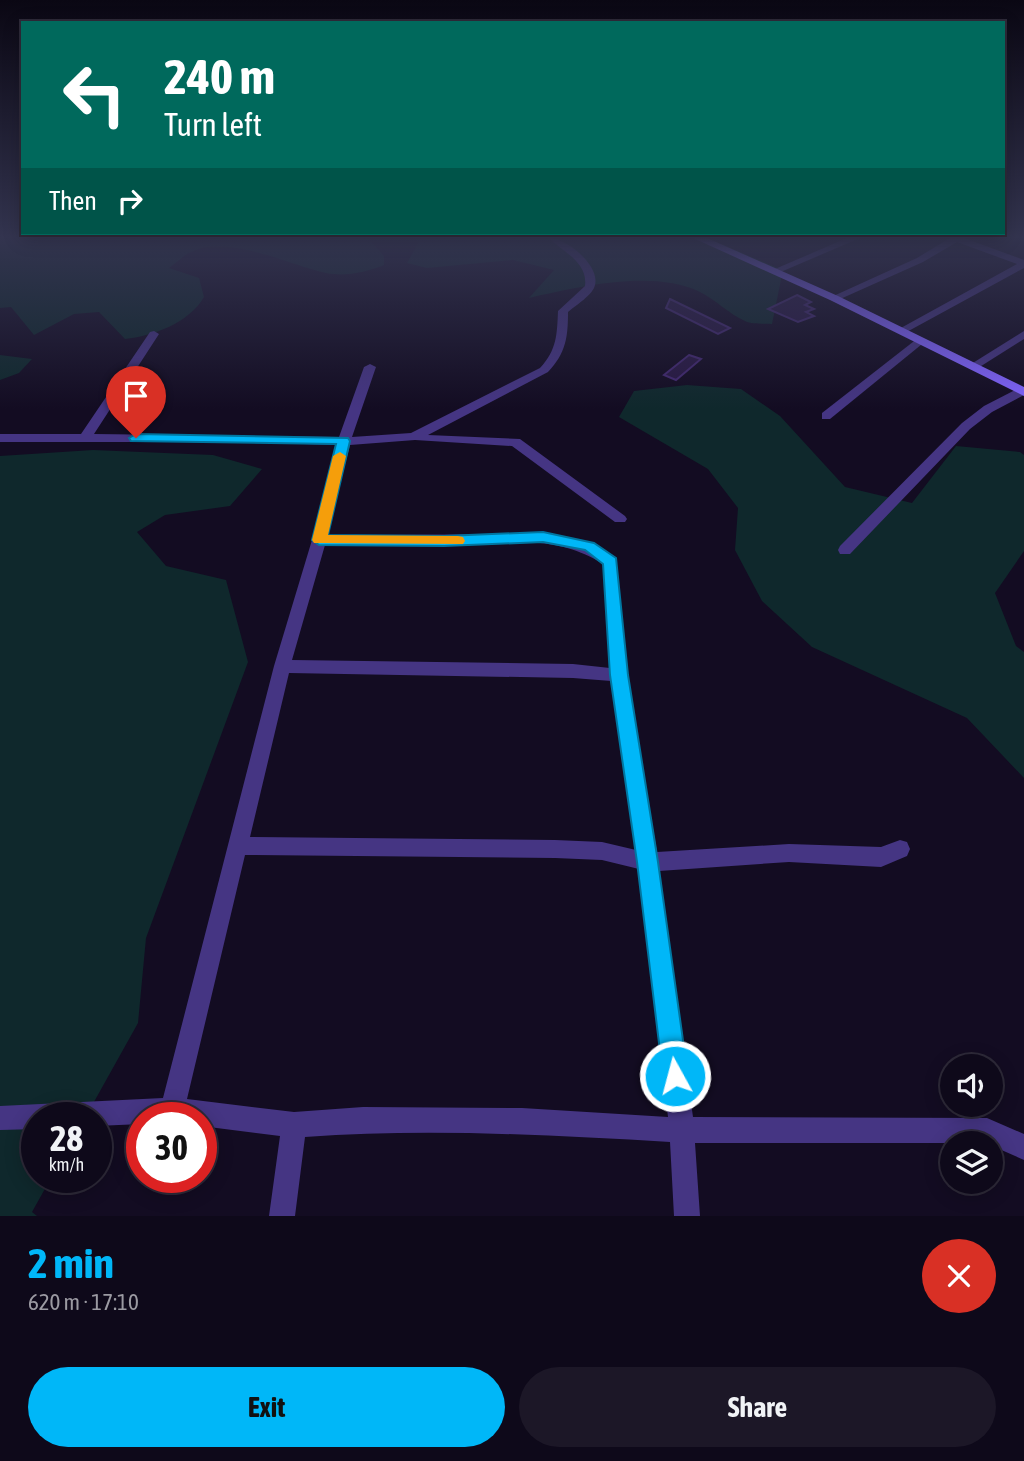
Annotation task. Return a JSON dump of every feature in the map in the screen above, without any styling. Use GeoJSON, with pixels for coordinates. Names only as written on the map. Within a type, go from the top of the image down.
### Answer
{"type":"FeatureCollection","features":[{"type":"Feature","properties":{"kind":"main road"},"geometry":{"type":"LineString","coordinates":[[826,295],[1023,391]]}},
{"type":"Feature","properties":{"kind":"street"},"geometry":{"type":"LineString","coordinates":[[414,437],[544,370],[556,358],[563,345],[563,311],[581,295]]}},
{"type":"Feature","properties":{"kind":"street"},"geometry":{"type":"LineString","coordinates":[[834,298],[841,295]]}},
{"type":"Feature","properties":{"kind":"street"},"geometry":{"type":"LineString","coordinates":[[903,331],[968,295]]}},
{"type":"Feature","properties":{"kind":"street"},"geometry":{"type":"LineString","coordinates":[[85,438],[154,334]]}},
{"type":"Feature","properties":{"kind":"street"},"geometry":{"type":"LineString","coordinates":[[974,366],[1024,334]]}},
{"type":"Feature","properties":{"kind":"street"},"geometry":{"type":"LineString","coordinates":[[825,416],[922,340]]}},
{"type":"Feature","properties":{"kind":"street"},"geometry":{"type":"LineString","coordinates":[[174,1102],[282,666],[319,540],[344,441],[370,367]]}},
{"type":"Feature","properties":{"kind":"street"},"geometry":{"type":"LineString","coordinates":[[845,550],[966,426],[988,409],[1023,391]]}},
{"type":"Feature","properties":{"kind":"street"},"geometry":{"type":"LineString","coordinates":[[0,438],[344,441],[414,437],[515,442],[620,519]]}},
{"type":"Feature","properties":{"kind":"street"},"geometry":{"type":"LineString","coordinates":[[319,540],[444,541],[543,537],[589,546],[610,562],[619,675],[648,862],[682,1130],[687,1216]]}},
{"type":"Feature","properties":{"kind":"street"},"geometry":{"type":"LineString","coordinates":[[282,666],[573,671],[619,675]]}},
{"type":"Feature","properties":{"kind":"street"},"geometry":{"type":"LineString","coordinates":[[237,846],[555,849],[602,851],[648,862],[789,853],[881,857],[900,849]]}},
{"type":"Feature","properties":{"kind":"street"},"geometry":{"type":"LineString","coordinates":[[0,1118],[126,1112]]}},
{"type":"Feature","properties":{"kind":"street"},"geometry":{"type":"LineString","coordinates":[[217,1116],[294,1125],[363,1120],[509,1121],[682,1130],[987,1131],[1024,1147]]}},
{"type":"Feature","properties":{"kind":"street"},"geometry":{"type":"LineString","coordinates":[[282,1216],[294,1125]]}},
{"type":"Feature","properties":{"kind":"green space"},"geometry":{"type":"Polygon","coordinates":[[[0,295],[203,295],[204,297],[189,314],[169,327],[125,339],[99,312],[74,314],[34,335],[11,307],[0,308],[0,295]]]}},
{"type":"Feature","properties":{"kind":"green space"},"geometry":{"type":"Polygon","coordinates":[[[705,295],[778,295],[772,324],[748,322],[705,295]]]}},
{"type":"Feature","properties":{"kind":"green space"},"geometry":{"type":"Polygon","coordinates":[[[0,355],[32,359],[19,373],[0,380],[0,355]]]}},
{"type":"Feature","properties":{"kind":"green space"},"geometry":{"type":"Polygon","coordinates":[[[687,385],[741,389],[780,416],[845,487],[912,503],[956,446],[1020,452],[1024,455],[1024,551],[995,593],[1016,646],[1024,652],[1024,778],[967,718],[812,647],[762,601],[735,550],[738,508],[708,469],[619,417],[634,391],[687,385]]]}},
{"type":"Feature","properties":{"kind":"green space"},"geometry":{"type":"Polygon","coordinates":[[[93,450],[213,455],[262,469],[230,506],[165,515],[137,532],[166,566],[226,580],[248,662],[146,938],[138,1023],[94,1102],[21,1102],[21,1193],[43,1193],[32,1212],[37,1216],[0,1216],[0,456],[93,450]]]}},
{"type":"Feature","properties":{"kind":"building"},"geometry":{"type":"Polygon","coordinates":[[[797,295],[811,302],[805,305],[814,309],[806,312],[814,316],[798,322],[768,309],[797,295]]]}},
{"type":"Feature","properties":{"kind":"building"},"geometry":{"type":"Polygon","coordinates":[[[670,299],[730,328],[718,334],[666,308],[670,299]]]}},
{"type":"Feature","properties":{"kind":"building"},"geometry":{"type":"Polygon","coordinates":[[[689,355],[701,359],[676,380],[664,375],[689,355]]]}},
{"type":"Feature","properties":{"kind":"slow traffic"},"geometry":{"type":"LineString","coordinates":[[340,456],[319,540],[458,541]]}},
{"type":"Feature","properties":{"kind":"route"},"geometry":{"type":"LineString","coordinates":[[136,438],[344,441],[319,540],[444,541],[543,537],[589,546],[610,562],[619,675],[648,862],[675,1076]]}}]}
